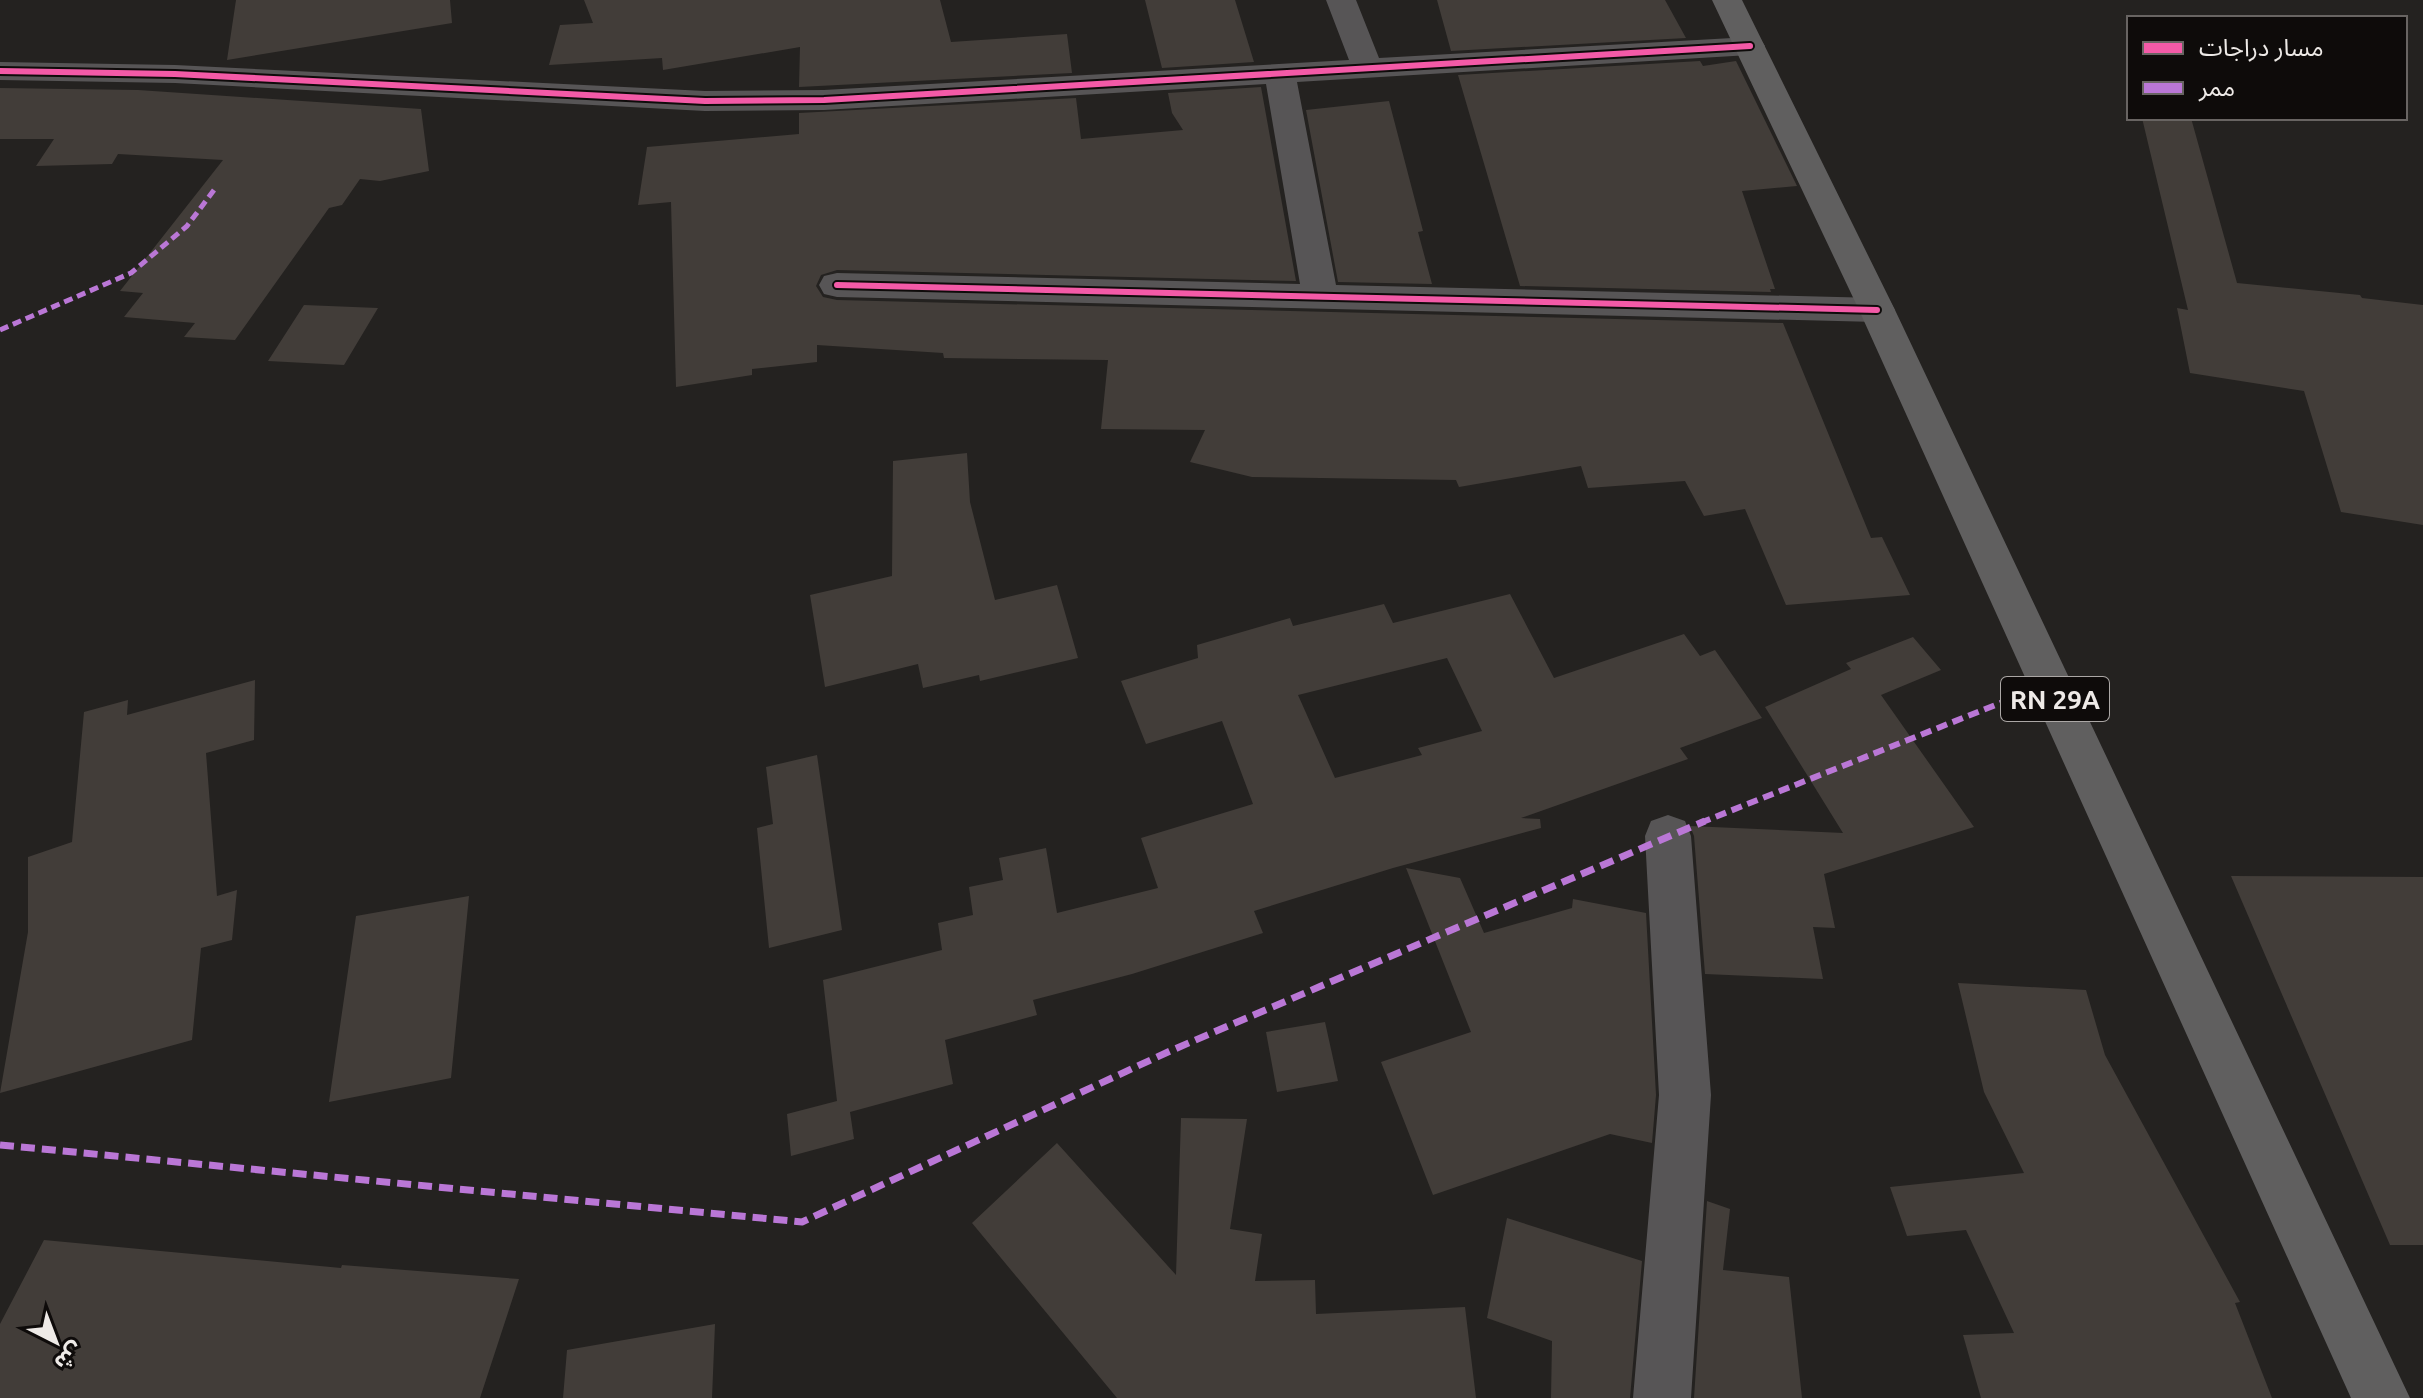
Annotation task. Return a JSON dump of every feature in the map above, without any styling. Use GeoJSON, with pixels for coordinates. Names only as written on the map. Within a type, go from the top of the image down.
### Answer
{"type":"FeatureCollection","features":[{"type":"Feature","properties":{"kind":"main road","name":"RN 29A"},"geometry":{"type":"LineString","coordinates":[[1727,0],[1877,310],[2381,1398]]}},
{"type":"Feature","properties":{"kind":"street"},"geometry":{"type":"LineString","coordinates":[[1341,0],[1368,68]]}},
{"type":"Feature","properties":{"kind":"street"},"geometry":{"type":"LineString","coordinates":[[0,71],[175,74],[705,101],[824,100],[1750,46]]}},
{"type":"Feature","properties":{"kind":"street"},"geometry":{"type":"LineString","coordinates":[[1280,73],[1320,296]]}},
{"type":"Feature","properties":{"kind":"street"},"geometry":{"type":"LineString","coordinates":[[837,285],[1877,310]]}},
{"type":"Feature","properties":{"kind":"street"},"geometry":{"type":"LineString","coordinates":[[1662,1398],[1685,1095],[1668,836]]}},
{"type":"Feature","properties":{"kind":"building"},"geometry":{"type":"Polygon","coordinates":[[[236,0],[450,0],[452,23],[227,60],[236,0]]]}},
{"type":"Feature","properties":{"kind":"building"},"geometry":{"type":"Polygon","coordinates":[[[584,0],[940,0],[951,42],[1067,34],[1072,73],[799,87],[800,47],[663,70],[662,58],[549,65],[560,25],[593,23],[584,0]]]}},
{"type":"Feature","properties":{"kind":"building"},"geometry":{"type":"Polygon","coordinates":[[[1145,0],[1235,0],[1254,62],[1162,68],[1145,0]]]}},
{"type":"Feature","properties":{"kind":"building"},"geometry":{"type":"Polygon","coordinates":[[[1437,0],[1665,0],[1686,38],[1451,51],[1437,0]]]}},
{"type":"Feature","properties":{"kind":"building"},"geometry":{"type":"Polygon","coordinates":[[[1700,61],[1703,66],[1736,61],[1797,186],[1742,191],[1775,289],[1770,289],[1771,292],[1520,286],[1458,75],[1700,61]]]}},
{"type":"Feature","properties":{"kind":"building"},"geometry":{"type":"Polygon","coordinates":[[[1261,87],[1296,281],[837,270],[821,275],[816,286],[823,297],[837,300],[1783,323],[1871,538],[1882,537],[1910,595],[1786,605],[1745,509],[1704,516],[1685,481],[1588,488],[1581,466],[1459,487],[1456,480],[1252,477],[1190,462],[1205,430],[1101,429],[1108,360],[944,358],[943,353],[817,345],[817,362],[752,369],[752,375],[676,387],[671,202],[638,205],[647,147],[799,134],[799,113],[1076,98],[1081,139],[1183,130],[1172,113],[1168,93],[1261,87]]]}},
{"type":"Feature","properties":{"kind":"building"},"geometry":{"type":"Polygon","coordinates":[[[0,88],[138,90],[421,109],[429,171],[380,181],[360,179],[342,205],[329,208],[235,340],[184,337],[195,323],[124,317],[143,293],[120,291],[223,160],[118,154],[112,164],[36,166],[54,139],[0,139],[0,88]]]}},
{"type":"Feature","properties":{"kind":"building"},"geometry":{"type":"Polygon","coordinates":[[[1389,101],[1423,231],[1418,232],[1432,284],[1338,282],[1306,110],[1389,101]]]}},
{"type":"Feature","properties":{"kind":"building"},"geometry":{"type":"Polygon","coordinates":[[[2142,120],[2192,120],[2237,283],[2360,295],[2362,298],[2423,305],[2423,525],[2341,512],[2304,391],[2190,373],[2177,308],[2188,310],[2142,120]]]}},
{"type":"Feature","properties":{"kind":"building"},"geometry":{"type":"Polygon","coordinates":[[[304,305],[378,308],[344,365],[268,361],[304,305]]]}},
{"type":"Feature","properties":{"kind":"building"},"geometry":{"type":"Polygon","coordinates":[[[967,453],[970,502],[995,600],[1057,585],[1078,658],[980,681],[979,675],[923,688],[918,664],[825,687],[810,595],[892,576],[893,461],[967,453]]]}},
{"type":"Feature","properties":{"kind":"building"},"geometry":{"type":"Polygon","coordinates":[[[1510,594],[1554,678],[1684,634],[1700,656],[1715,650],[1762,718],[1680,748],[1688,759],[1521,818],[1540,819],[1541,828],[1393,868],[1254,911],[1263,933],[1132,974],[1033,1000],[1037,1015],[945,1040],[953,1084],[850,1112],[854,1139],[791,1156],[787,1114],[837,1101],[823,980],[942,950],[938,923],[973,915],[969,887],[1003,880],[999,858],[1046,848],[1057,913],[1158,888],[1141,838],[1253,804],[1222,721],[1146,744],[1121,681],[1198,658],[1197,645],[1290,618],[1293,626],[1384,604],[1393,623],[1510,594]],[[1447,658],[1298,695],[1335,778],[1422,755],[1418,748],[1482,731],[1447,658]]]}},
{"type":"Feature","properties":{"kind":"building"},"geometry":{"type":"Polygon","coordinates":[[[1913,637],[1941,670],[1881,695],[1974,827],[1824,874],[1835,928],[1813,927],[1823,979],[1705,974],[1694,836],[1690,826],[1843,833],[1765,707],[1851,669],[1846,663],[1913,637]]]}},
{"type":"Feature","properties":{"kind":"building"},"geometry":{"type":"Polygon","coordinates":[[[255,680],[254,740],[206,753],[217,896],[237,890],[232,940],[201,948],[192,1040],[0,1093],[28,932],[28,857],[72,842],[84,712],[128,700],[127,715],[255,680]]]}},
{"type":"Feature","properties":{"kind":"building"},"geometry":{"type":"Polygon","coordinates":[[[817,755],[842,930],[769,948],[757,828],[773,824],[766,767],[817,755]]]}},
{"type":"Feature","properties":{"kind":"building"},"geometry":{"type":"Polygon","coordinates":[[[1406,868],[1460,878],[1484,933],[1572,908],[1573,899],[1646,913],[1656,1095],[1652,1143],[1610,1134],[1433,1195],[1381,1062],[1471,1032],[1406,868]]]}},
{"type":"Feature","properties":{"kind":"building"},"geometry":{"type":"Polygon","coordinates":[[[2231,876],[2423,877],[2423,1245],[2390,1245],[2231,876]]]}},
{"type":"Feature","properties":{"kind":"building"},"geometry":{"type":"Polygon","coordinates":[[[469,896],[451,1078],[329,1102],[356,916],[469,896]]]}},
{"type":"Feature","properties":{"kind":"building"},"geometry":{"type":"Polygon","coordinates":[[[1958,983],[2086,990],[2105,1055],[2240,1302],[2235,1303],[2272,1398],[1981,1398],[1963,1335],[2014,1333],[1966,1230],[1907,1236],[1890,1187],[2024,1173],[1984,1092],[1958,983]]]}},
{"type":"Feature","properties":{"kind":"building"},"geometry":{"type":"Polygon","coordinates":[[[1325,1022],[1338,1081],[1277,1092],[1266,1032],[1325,1022]]]}},
{"type":"Feature","properties":{"kind":"building"},"geometry":{"type":"Polygon","coordinates":[[[1181,1118],[1247,1119],[1230,1229],[1262,1234],[1255,1281],[1315,1280],[1316,1314],[1465,1307],[1476,1398],[1117,1398],[972,1223],[1057,1143],[1176,1275],[1181,1118]]]}},
{"type":"Feature","properties":{"kind":"building"},"geometry":{"type":"Polygon","coordinates":[[[1707,1201],[1730,1209],[1723,1270],[1789,1277],[1802,1398],[1694,1398],[1707,1201]]]}},
{"type":"Feature","properties":{"kind":"building"},"geometry":{"type":"Polygon","coordinates":[[[1507,1218],[1642,1261],[1630,1398],[1551,1398],[1552,1341],[1487,1318],[1507,1218]]]}},
{"type":"Feature","properties":{"kind":"building"},"geometry":{"type":"Polygon","coordinates":[[[44,1240],[341,1268],[342,1265],[519,1279],[480,1398],[0,1398],[0,1324],[44,1240]]]}},
{"type":"Feature","properties":{"kind":"building"},"geometry":{"type":"Polygon","coordinates":[[[715,1324],[712,1398],[563,1398],[567,1350],[715,1324]]]}},
{"type":"Feature","properties":{"kind":"marked path"},"geometry":{"type":"LineString","coordinates":[[0,330],[131,273],[187,226],[214,190]]}},
{"type":"Feature","properties":{"kind":"marked path"},"geometry":{"type":"LineString","coordinates":[[0,1145],[802,1222],[1170,1051],[1668,836],[2048,684]]}},
{"type":"Feature","properties":{"kind":"cycle path"},"geometry":{"type":"LineString","coordinates":[[0,71],[175,74],[705,101],[824,100],[1750,46]]}},
{"type":"Feature","properties":{"kind":"cycle path"},"geometry":{"type":"LineString","coordinates":[[837,285],[1877,310]]}}]}
